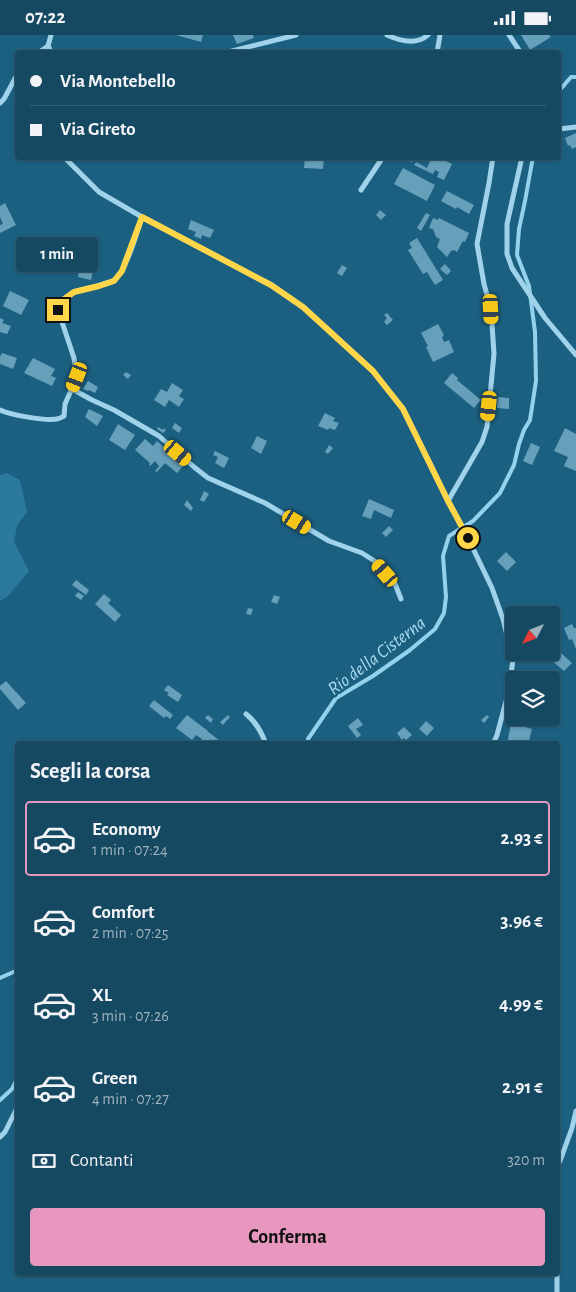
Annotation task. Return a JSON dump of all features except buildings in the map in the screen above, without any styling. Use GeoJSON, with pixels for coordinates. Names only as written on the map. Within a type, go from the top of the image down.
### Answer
{"type":"FeatureCollection","features":[{"type":"Feature","properties":{"kind":"street"},"geometry":{"type":"LineString","coordinates":[[42,50],[48,46],[51,35]]}},
{"type":"Feature","properties":{"kind":"street"},"geometry":{"type":"LineString","coordinates":[[236,50],[296,35]]}},
{"type":"Feature","properties":{"kind":"street"},"geometry":{"type":"LineString","coordinates":[[387,35],[398,40],[414,41],[425,38],[428,35]]}},
{"type":"Feature","properties":{"kind":"street"},"geometry":{"type":"LineString","coordinates":[[438,50],[440,35]]}},
{"type":"Feature","properties":{"kind":"street"},"geometry":{"type":"LineString","coordinates":[[509,35],[518,50]]}},
{"type":"Feature","properties":{"kind":"street"},"geometry":{"type":"LineString","coordinates":[[48,46],[50,50]]}},
{"type":"Feature","properties":{"kind":"street"},"geometry":{"type":"LineString","coordinates":[[0,103],[15,79]]}},
{"type":"Feature","properties":{"kind":"street"},"geometry":{"type":"LineString","coordinates":[[561,129],[576,127]]}},
{"type":"Feature","properties":{"kind":"street"},"geometry":{"type":"LineString","coordinates":[[67,160],[99,192],[142,217],[271,285],[303,307],[373,371],[403,409],[468,538],[492,588],[504,619],[513,660],[508,693],[494,741]]}},
{"type":"Feature","properties":{"kind":"street"},"geometry":{"type":"LineString","coordinates":[[361,190],[381,160]]}},
{"type":"Feature","properties":{"kind":"street"},"geometry":{"type":"LineString","coordinates":[[448,501],[482,442],[487,427],[494,355],[491,309],[484,284],[477,244],[493,160]]}},
{"type":"Feature","properties":{"kind":"street"},"geometry":{"type":"LineString","coordinates":[[521,160],[507,224],[506,254],[512,268],[546,318],[576,355]]}},
{"type":"Feature","properties":{"kind":"street"},"geometry":{"type":"LineString","coordinates":[[0,409],[13,415],[59,419],[64,415],[65,404],[77,377],[74,358],[58,310],[63,300],[74,292],[114,281],[122,271],[142,217]]}},
{"type":"Feature","properties":{"kind":"street"},"geometry":{"type":"LineString","coordinates":[[72,389],[122,414],[159,436],[188,463],[208,478],[265,503],[329,541],[362,553],[376,562],[395,584],[401,599]]}},
{"type":"Feature","properties":{"kind":"street"},"geometry":{"type":"LineString","coordinates":[[246,714],[254,720],[265,741]]}},
{"type":"Feature","properties":{"kind":"street"},"geometry":{"type":"LineString","coordinates":[[560,1161],[576,1111]]}},
{"type":"Feature","properties":{"kind":"street"},"geometry":{"type":"LineString","coordinates":[[0,1137],[5,1132],[15,1112]]}},
{"type":"Feature","properties":{"kind":"street"},"geometry":{"type":"LineString","coordinates":[[556,1276],[557,1292]]}},
{"type":"Feature","properties":{"kind":"shaded area"},"geometry":{"type":"Polygon","coordinates":[[[7,473],[20,480],[27,512],[17,526],[14,542],[29,571],[8,596],[0,601],[0,475],[7,473]]]}},
{"type":"Feature","properties":{"kind":"waterway"},"geometry":{"type":"LineString","coordinates":[[561,89],[571,77],[576,77]]}},
{"type":"Feature","properties":{"kind":"waterway","name":"Rio della Cisterna"},"geometry":{"type":"LineString","coordinates":[[308,741],[336,698],[373,676],[410,650],[435,629],[444,613],[446,597],[443,556],[449,536],[473,521],[500,493],[514,465],[519,444],[530,420],[536,381],[535,332],[529,286],[517,255],[519,229],[532,160]]}},
{"type":"Feature","properties":{"kind":"waterway","name":"Rio della Cisterna"},"geometry":{"type":"LineString","coordinates":[[0,978],[15,971]]}},
{"type":"Feature","properties":{"kind":"waterway"},"geometry":{"type":"LineString","coordinates":[[0,1100],[12,1089],[15,1083]]}},
{"type":"Feature","properties":{"kind":"route"},"geometry":{"type":"LineString","coordinates":[[58,310],[63,300],[74,292],[114,281],[122,271],[142,217],[271,285],[303,307],[373,371],[403,409],[468,538]]}}]}
